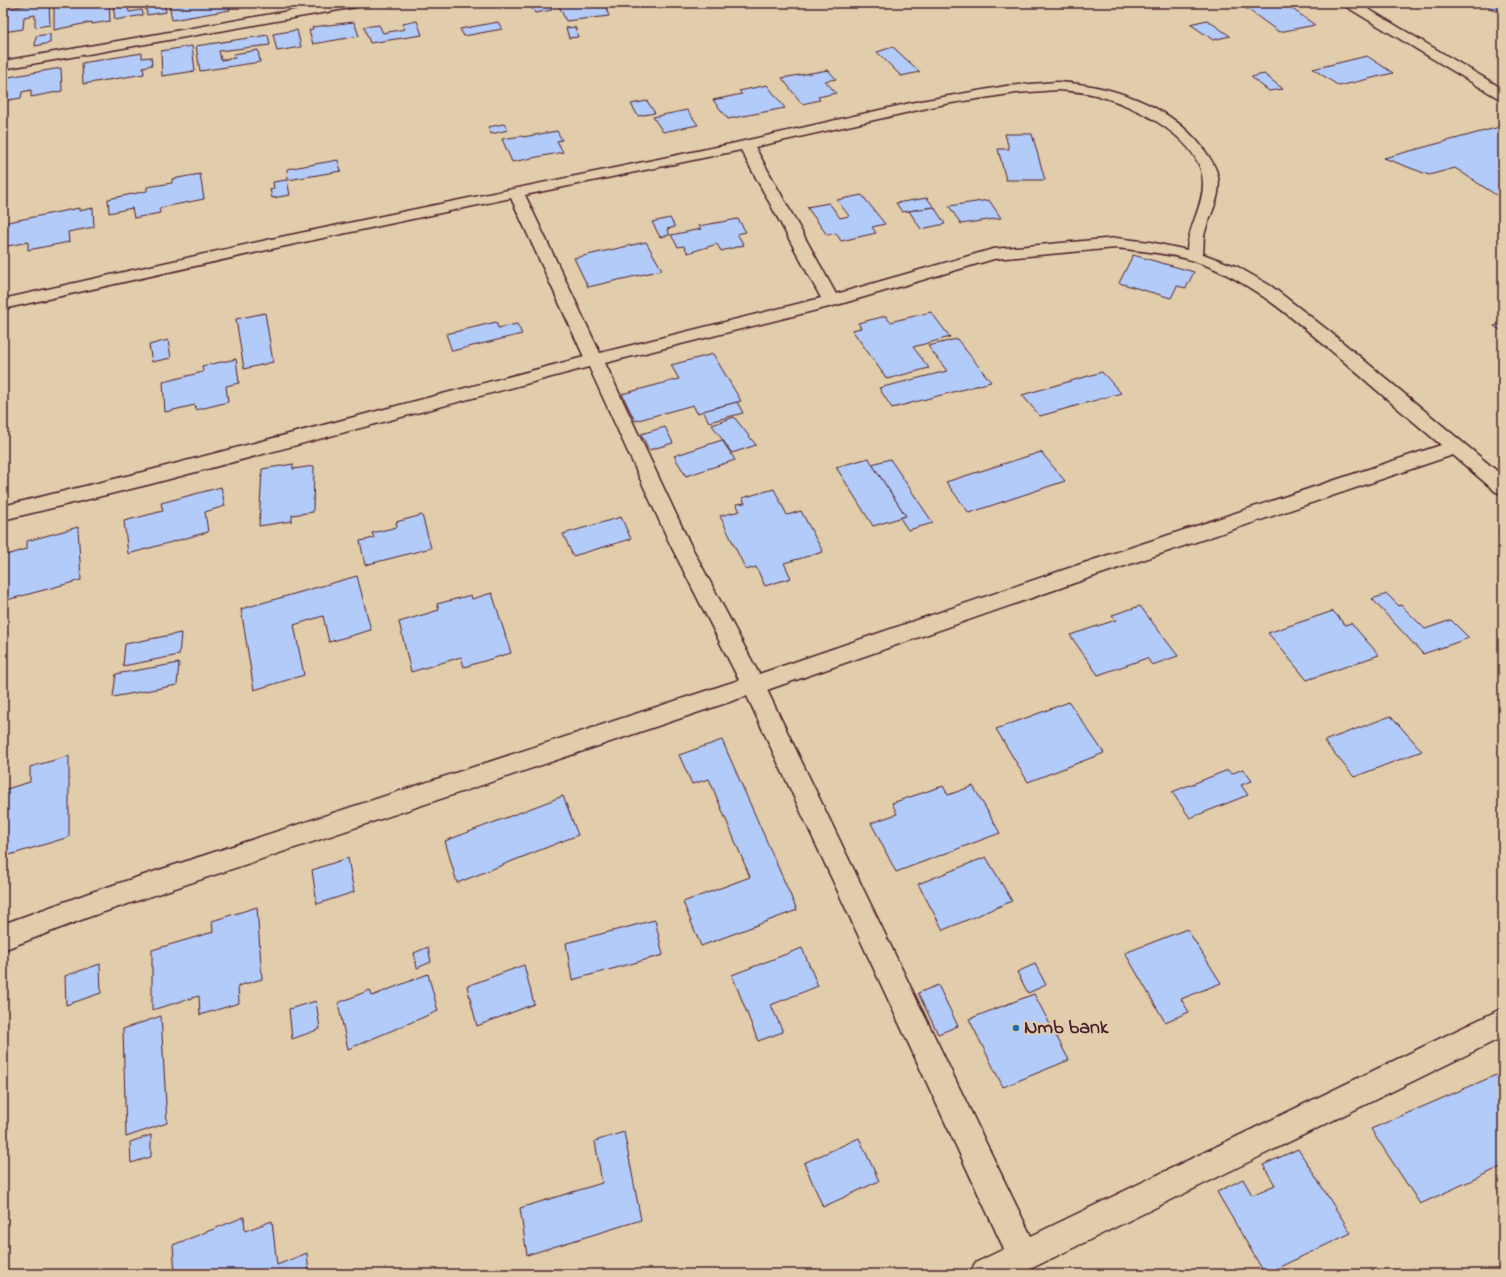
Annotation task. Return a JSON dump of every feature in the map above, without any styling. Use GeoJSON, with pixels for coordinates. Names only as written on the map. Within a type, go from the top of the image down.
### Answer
{"type":"FeatureCollection","features":[{"type":"Feature","properties":{"kind":"street"},"geometry":{"type":"LineString","coordinates":[[3,65],[263,14],[356,3]]}},
{"type":"Feature","properties":{"kind":"street"},"geometry":{"type":"LineString","coordinates":[[1349,3],[1503,95]]}},
{"type":"Feature","properties":{"kind":"street"},"geometry":{"type":"LineString","coordinates":[[3,304],[326,232],[746,145],[942,100],[1053,86],[1080,88],[1106,93],[1138,105],[1178,130],[1193,144],[1204,161],[1212,183],[1206,210],[1196,233],[1195,256]]}},
{"type":"Feature","properties":{"kind":"street"},"geometry":{"type":"LineString","coordinates":[[746,145],[832,301]]}},
{"type":"Feature","properties":{"kind":"street"},"geometry":{"type":"LineString","coordinates":[[516,192],[680,544],[753,685],[1024,1256]]}},
{"type":"Feature","properties":{"kind":"street"},"geometry":{"type":"LineString","coordinates":[[3,513],[151,477],[594,360],[832,301],[993,254],[1116,243],[1150,247],[1195,256],[1232,271],[1265,290],[1323,335],[1503,487]]}},
{"type":"Feature","properties":{"kind":"street"},"geometry":{"type":"LineString","coordinates":[[3,937],[89,905],[753,685],[1457,447]]}},
{"type":"Feature","properties":{"kind":"street"},"geometry":{"type":"LineString","coordinates":[[986,1274],[1503,1022]]}},
{"type":"Feature","properties":{"kind":"building"},"geometry":{"type":"Polygon","coordinates":[[[49,3],[50,25],[35,27],[35,15],[24,17],[23,29],[3,32],[3,9],[49,3]]]}},
{"type":"Feature","properties":{"kind":"building"},"geometry":{"type":"Polygon","coordinates":[[[78,3],[109,3],[110,21],[92,24],[92,22],[54,30],[54,7],[78,3]]]}},
{"type":"Feature","properties":{"kind":"building"},"geometry":{"type":"Polygon","coordinates":[[[113,3],[127,3],[129,12],[142,10],[143,15],[115,20],[113,3]]]}},
{"type":"Feature","properties":{"kind":"building"},"geometry":{"type":"Polygon","coordinates":[[[145,3],[164,3],[166,12],[147,15],[145,3]]]}},
{"type":"Feature","properties":{"kind":"building"},"geometry":{"type":"Polygon","coordinates":[[[169,3],[228,3],[230,10],[172,20],[169,3]]]}},
{"type":"Feature","properties":{"kind":"building"},"geometry":{"type":"Polygon","coordinates":[[[529,3],[548,3],[552,10],[535,13],[529,3]]]}},
{"type":"Feature","properties":{"kind":"building"},"geometry":{"type":"Polygon","coordinates":[[[604,3],[609,16],[566,21],[558,4],[604,3]]]}},
{"type":"Feature","properties":{"kind":"building"},"geometry":{"type":"Polygon","coordinates":[[[1239,3],[1284,3],[1315,25],[1279,32],[1239,3]]]}},
{"type":"Feature","properties":{"kind":"building"},"geometry":{"type":"Polygon","coordinates":[[[1483,3],[1503,3],[1503,9],[1495,11],[1483,3]]]}},
{"type":"Feature","properties":{"kind":"building"},"geometry":{"type":"Polygon","coordinates":[[[1207,20],[1230,36],[1213,40],[1190,24],[1207,20]]]}},
{"type":"Feature","properties":{"kind":"building"},"geometry":{"type":"Polygon","coordinates":[[[417,21],[422,35],[370,43],[364,27],[379,25],[383,33],[405,29],[402,24],[417,21]]]}},
{"type":"Feature","properties":{"kind":"building"},"geometry":{"type":"Polygon","coordinates":[[[354,22],[359,36],[313,44],[309,30],[313,29],[312,27],[354,22]]]}},
{"type":"Feature","properties":{"kind":"building"},"geometry":{"type":"Polygon","coordinates":[[[498,22],[502,29],[464,36],[460,29],[498,22]]]}},
{"type":"Feature","properties":{"kind":"building"},"geometry":{"type":"Polygon","coordinates":[[[575,27],[578,37],[569,38],[566,28],[575,27]]]}},
{"type":"Feature","properties":{"kind":"building"},"geometry":{"type":"Polygon","coordinates":[[[297,30],[301,47],[277,51],[273,34],[297,30]]]}},
{"type":"Feature","properties":{"kind":"building"},"geometry":{"type":"Polygon","coordinates":[[[50,34],[50,43],[35,46],[36,36],[50,34]]]}},
{"type":"Feature","properties":{"kind":"building"},"geometry":{"type":"Polygon","coordinates":[[[268,35],[270,45],[219,51],[221,60],[235,58],[234,54],[258,50],[260,62],[200,71],[196,46],[268,35]]]}},
{"type":"Feature","properties":{"kind":"building"},"geometry":{"type":"Polygon","coordinates":[[[192,46],[195,71],[162,76],[161,51],[192,46]]]}},
{"type":"Feature","properties":{"kind":"building"},"geometry":{"type":"Polygon","coordinates":[[[893,47],[920,72],[901,76],[877,52],[893,47]]]}},
{"type":"Feature","properties":{"kind":"building"},"geometry":{"type":"Polygon","coordinates":[[[142,53],[142,58],[151,57],[152,65],[143,67],[144,74],[83,84],[82,63],[142,53]]]}},
{"type":"Feature","properties":{"kind":"building"},"geometry":{"type":"Polygon","coordinates":[[[1367,56],[1393,73],[1339,86],[1313,69],[1367,56]]]}},
{"type":"Feature","properties":{"kind":"building"},"geometry":{"type":"Polygon","coordinates":[[[61,68],[62,91],[31,97],[31,90],[22,92],[21,98],[3,101],[3,78],[61,68]]]}},
{"type":"Feature","properties":{"kind":"building"},"geometry":{"type":"Polygon","coordinates":[[[828,70],[836,79],[825,81],[836,93],[818,97],[820,100],[802,104],[782,78],[828,70]]]}},
{"type":"Feature","properties":{"kind":"building"},"geometry":{"type":"Polygon","coordinates":[[[1264,74],[1283,89],[1269,91],[1251,77],[1264,74]]]}},
{"type":"Feature","properties":{"kind":"building"},"geometry":{"type":"Polygon","coordinates":[[[767,85],[785,108],[728,119],[713,100],[742,94],[739,91],[767,85]]]}},
{"type":"Feature","properties":{"kind":"building"},"geometry":{"type":"Polygon","coordinates":[[[647,101],[655,113],[638,116],[631,104],[647,101]]]}},
{"type":"Feature","properties":{"kind":"building"},"geometry":{"type":"Polygon","coordinates":[[[687,110],[698,125],[663,132],[653,117],[687,110]]]}},
{"type":"Feature","properties":{"kind":"building"},"geometry":{"type":"Polygon","coordinates":[[[504,124],[508,130],[491,134],[488,127],[504,124]]]}},
{"type":"Feature","properties":{"kind":"building"},"geometry":{"type":"Polygon","coordinates":[[[1503,126],[1503,196],[1499,197],[1455,168],[1429,175],[1384,158],[1503,126]]]}},
{"type":"Feature","properties":{"kind":"building"},"geometry":{"type":"Polygon","coordinates":[[[557,131],[562,140],[557,141],[563,152],[512,162],[502,139],[523,137],[557,131]]]}},
{"type":"Feature","properties":{"kind":"building"},"geometry":{"type":"Polygon","coordinates":[[[1005,134],[1032,134],[1045,180],[1006,180],[998,149],[1009,149],[1005,134]]]}},
{"type":"Feature","properties":{"kind":"building"},"geometry":{"type":"Polygon","coordinates":[[[338,160],[341,171],[288,180],[287,169],[338,160]]]}},
{"type":"Feature","properties":{"kind":"building"},"geometry":{"type":"Polygon","coordinates":[[[200,174],[204,199],[159,208],[160,213],[134,218],[132,208],[109,213],[108,199],[147,191],[147,187],[172,183],[172,179],[200,174]]]}},
{"type":"Feature","properties":{"kind":"building"},"geometry":{"type":"Polygon","coordinates":[[[287,180],[290,195],[272,198],[270,189],[274,188],[273,182],[287,180]]]}},
{"type":"Feature","properties":{"kind":"building"},"geometry":{"type":"Polygon","coordinates":[[[862,195],[885,224],[872,227],[876,233],[841,241],[836,233],[827,235],[807,207],[829,203],[840,218],[849,216],[837,200],[862,195]]]}},
{"type":"Feature","properties":{"kind":"building"},"geometry":{"type":"Polygon","coordinates":[[[927,198],[934,207],[902,212],[896,203],[927,198]]]}},
{"type":"Feature","properties":{"kind":"building"},"geometry":{"type":"Polygon","coordinates":[[[989,200],[1001,218],[961,224],[949,206],[989,200]]]}},
{"type":"Feature","properties":{"kind":"building"},"geometry":{"type":"Polygon","coordinates":[[[934,207],[945,224],[921,229],[909,211],[934,207]]]}},
{"type":"Feature","properties":{"kind":"building"},"geometry":{"type":"Polygon","coordinates":[[[79,208],[79,211],[93,208],[94,227],[68,232],[69,242],[28,250],[28,242],[3,247],[3,223],[79,208]]]}},
{"type":"Feature","properties":{"kind":"building"},"geometry":{"type":"Polygon","coordinates":[[[670,218],[675,227],[667,229],[670,235],[660,237],[652,222],[670,218]]]}},
{"type":"Feature","properties":{"kind":"building"},"geometry":{"type":"Polygon","coordinates":[[[738,219],[746,232],[737,234],[744,245],[721,251],[717,244],[688,253],[684,246],[678,247],[671,235],[701,229],[699,226],[738,219]]]}},
{"type":"Feature","properties":{"kind":"building"},"geometry":{"type":"Polygon","coordinates":[[[646,242],[662,270],[588,287],[574,258],[646,242]]]}},
{"type":"Feature","properties":{"kind":"building"},"geometry":{"type":"Polygon","coordinates":[[[1133,255],[1194,272],[1186,288],[1177,286],[1171,298],[1119,283],[1133,255]]]}},
{"type":"Feature","properties":{"kind":"building"},"geometry":{"type":"Polygon","coordinates":[[[931,312],[950,337],[913,347],[929,368],[887,379],[852,330],[861,328],[858,323],[886,316],[890,322],[931,312]]]}},
{"type":"Feature","properties":{"kind":"building"},"geometry":{"type":"Polygon","coordinates":[[[265,313],[273,362],[244,369],[236,319],[265,313]]]}},
{"type":"Feature","properties":{"kind":"building"},"geometry":{"type":"Polygon","coordinates":[[[496,322],[498,328],[517,324],[522,334],[452,351],[446,334],[496,322]]]}},
{"type":"Feature","properties":{"kind":"building"},"geometry":{"type":"Polygon","coordinates":[[[1503,323],[1503,332],[1494,326],[1503,323]]]}},
{"type":"Feature","properties":{"kind":"building"},"geometry":{"type":"Polygon","coordinates":[[[957,339],[991,382],[892,408],[879,388],[947,371],[928,346],[957,339]]]}},
{"type":"Feature","properties":{"kind":"building"},"geometry":{"type":"Polygon","coordinates":[[[168,340],[171,358],[152,362],[149,345],[168,340]]]}},
{"type":"Feature","properties":{"kind":"building"},"geometry":{"type":"Polygon","coordinates":[[[713,354],[741,401],[697,413],[693,405],[635,421],[622,394],[679,379],[671,365],[713,354]]]}},
{"type":"Feature","properties":{"kind":"building"},"geometry":{"type":"Polygon","coordinates":[[[236,359],[239,383],[226,386],[228,402],[196,410],[195,405],[165,412],[163,382],[203,372],[202,366],[236,359]]]}},
{"type":"Feature","properties":{"kind":"building"},"geometry":{"type":"Polygon","coordinates":[[[1102,372],[1121,393],[1040,416],[1022,395],[1102,372]]]}},
{"type":"Feature","properties":{"kind":"building"},"geometry":{"type":"Polygon","coordinates":[[[737,402],[743,413],[709,422],[703,411],[737,402]]]}},
{"type":"Feature","properties":{"kind":"building"},"geometry":{"type":"Polygon","coordinates":[[[734,417],[756,445],[732,453],[712,425],[734,417]]]}},
{"type":"Feature","properties":{"kind":"building"},"geometry":{"type":"Polygon","coordinates":[[[665,427],[673,443],[649,450],[641,434],[665,427]]]}},
{"type":"Feature","properties":{"kind":"building"},"geometry":{"type":"Polygon","coordinates":[[[722,440],[735,460],[686,476],[674,456],[722,440]]]}},
{"type":"Feature","properties":{"kind":"building"},"geometry":{"type":"Polygon","coordinates":[[[1041,452],[1065,481],[969,513],[946,482],[1041,452]]]}},
{"type":"Feature","properties":{"kind":"building"},"geometry":{"type":"Polygon","coordinates":[[[869,458],[906,516],[873,526],[836,467],[869,458]]]}},
{"type":"Feature","properties":{"kind":"building"},"geometry":{"type":"Polygon","coordinates":[[[890,459],[933,523],[908,530],[900,518],[906,516],[872,464],[890,459]]]}},
{"type":"Feature","properties":{"kind":"building"},"geometry":{"type":"Polygon","coordinates":[[[293,464],[293,469],[314,466],[313,512],[292,515],[292,521],[259,526],[262,469],[293,464]]]}},
{"type":"Feature","properties":{"kind":"building"},"geometry":{"type":"Polygon","coordinates":[[[221,487],[225,506],[205,512],[208,532],[128,554],[124,521],[163,511],[161,503],[221,487]]]}},
{"type":"Feature","properties":{"kind":"building"},"geometry":{"type":"Polygon","coordinates":[[[774,489],[787,515],[801,511],[823,552],[784,563],[791,578],[765,586],[756,567],[746,570],[720,516],[740,511],[736,504],[745,503],[742,498],[774,489]]]}},
{"type":"Feature","properties":{"kind":"building"},"geometry":{"type":"Polygon","coordinates":[[[422,515],[431,548],[365,565],[360,541],[374,538],[372,533],[397,527],[396,522],[422,515]]]}},
{"type":"Feature","properties":{"kind":"building"},"geometry":{"type":"Polygon","coordinates":[[[621,517],[631,539],[573,556],[563,534],[621,517]]]}},
{"type":"Feature","properties":{"kind":"building"},"geometry":{"type":"Polygon","coordinates":[[[78,527],[81,580],[3,601],[3,556],[27,549],[27,541],[78,527]]]}},
{"type":"Feature","properties":{"kind":"building"},"geometry":{"type":"Polygon","coordinates":[[[357,576],[371,630],[329,642],[323,616],[294,625],[304,675],[254,690],[241,609],[357,576]]]}},
{"type":"Feature","properties":{"kind":"building"},"geometry":{"type":"Polygon","coordinates":[[[492,593],[511,653],[464,667],[461,657],[411,672],[399,622],[439,610],[437,604],[471,595],[472,599],[492,593]]]}},
{"type":"Feature","properties":{"kind":"building"},"geometry":{"type":"Polygon","coordinates":[[[1387,594],[1399,606],[1401,605],[1425,629],[1451,620],[1469,638],[1423,654],[1372,599],[1387,594]]]}},
{"type":"Feature","properties":{"kind":"building"},"geometry":{"type":"Polygon","coordinates":[[[1140,606],[1178,656],[1152,665],[1147,658],[1098,675],[1070,635],[1116,620],[1112,615],[1140,606]]]}},
{"type":"Feature","properties":{"kind":"building"},"geometry":{"type":"Polygon","coordinates":[[[1333,611],[1345,625],[1351,623],[1379,655],[1307,680],[1268,633],[1333,611]]]}},
{"type":"Feature","properties":{"kind":"building"},"geometry":{"type":"Polygon","coordinates":[[[181,633],[179,655],[123,666],[125,644],[181,633]]]}},
{"type":"Feature","properties":{"kind":"building"},"geometry":{"type":"Polygon","coordinates":[[[179,663],[177,685],[113,697],[116,674],[179,663]]]}},
{"type":"Feature","properties":{"kind":"building"},"geometry":{"type":"Polygon","coordinates":[[[1069,702],[1104,753],[1028,782],[996,729],[1069,702]]]}},
{"type":"Feature","properties":{"kind":"building"},"geometry":{"type":"Polygon","coordinates":[[[1391,716],[1422,751],[1354,777],[1324,741],[1391,716]]]}},
{"type":"Feature","properties":{"kind":"building"},"geometry":{"type":"Polygon","coordinates":[[[722,740],[797,910],[701,946],[683,902],[750,877],[709,779],[692,784],[679,755],[722,740]]]}},
{"type":"Feature","properties":{"kind":"building"},"geometry":{"type":"Polygon","coordinates":[[[69,756],[69,837],[3,857],[3,790],[30,782],[30,767],[69,756]]]}},
{"type":"Feature","properties":{"kind":"building"},"geometry":{"type":"Polygon","coordinates":[[[1243,769],[1252,781],[1241,785],[1248,795],[1190,818],[1172,792],[1228,770],[1231,774],[1243,769]]]}},
{"type":"Feature","properties":{"kind":"building"},"geometry":{"type":"Polygon","coordinates":[[[943,786],[948,795],[973,786],[1000,833],[896,872],[871,823],[897,814],[892,803],[943,786]]]}},
{"type":"Feature","properties":{"kind":"building"},"geometry":{"type":"Polygon","coordinates":[[[563,796],[578,835],[457,883],[445,841],[563,796]]]}},
{"type":"Feature","properties":{"kind":"building"},"geometry":{"type":"Polygon","coordinates":[[[986,857],[1012,901],[943,930],[918,884],[986,857]]]}},
{"type":"Feature","properties":{"kind":"building"},"geometry":{"type":"Polygon","coordinates":[[[348,858],[354,892],[317,904],[312,870],[348,858]]]}},
{"type":"Feature","properties":{"kind":"building"},"geometry":{"type":"Polygon","coordinates":[[[257,907],[262,979],[238,986],[239,1003],[200,1015],[199,996],[152,1010],[152,950],[213,932],[212,921],[257,907]]]}},
{"type":"Feature","properties":{"kind":"building"},"geometry":{"type":"Polygon","coordinates":[[[655,920],[663,955],[572,980],[566,943],[655,920]]]}},
{"type":"Feature","properties":{"kind":"building"},"geometry":{"type":"Polygon","coordinates":[[[1187,929],[1221,983],[1181,999],[1189,1012],[1165,1022],[1125,953],[1187,929]]]}},
{"type":"Feature","properties":{"kind":"building"},"geometry":{"type":"Polygon","coordinates":[[[428,947],[431,962],[417,968],[414,953],[428,947]]]}},
{"type":"Feature","properties":{"kind":"building"},"geometry":{"type":"Polygon","coordinates":[[[802,948],[818,986],[771,1005],[783,1032],[758,1041],[732,975],[802,948]]]}},
{"type":"Feature","properties":{"kind":"building"},"geometry":{"type":"Polygon","coordinates":[[[100,964],[101,993],[66,1005],[65,976],[100,964]]]}},
{"type":"Feature","properties":{"kind":"building"},"geometry":{"type":"Polygon","coordinates":[[[1035,964],[1046,985],[1028,993],[1017,972],[1035,964]]]}},
{"type":"Feature","properties":{"kind":"building"},"geometry":{"type":"Polygon","coordinates":[[[524,965],[534,1004],[477,1026],[467,986],[524,965]]]}},
{"type":"Feature","properties":{"kind":"building"},"geometry":{"type":"Polygon","coordinates":[[[428,974],[438,1011],[348,1049],[338,1003],[370,990],[372,996],[428,974]]]}},
{"type":"Feature","properties":{"kind":"building"},"geometry":{"type":"Polygon","coordinates":[[[938,985],[958,1026],[938,1034],[918,993],[938,985]]]}},
{"type":"Feature","properties":{"kind":"building"},"geometry":{"type":"Polygon","coordinates":[[[1034,994],[1069,1060],[1003,1087],[969,1019],[1034,994]]]}},
{"type":"Feature","properties":{"kind":"building"},"geometry":{"type":"Polygon","coordinates":[[[316,1001],[320,1029],[292,1039],[289,1009],[316,1001]]]}},
{"type":"Feature","properties":{"kind":"building"},"geometry":{"type":"Polygon","coordinates":[[[161,1016],[167,1123],[126,1137],[123,1029],[161,1016]]]}},
{"type":"Feature","properties":{"kind":"building"},"geometry":{"type":"Polygon","coordinates":[[[1503,1072],[1503,1166],[1420,1204],[1371,1129],[1503,1072]]]}},
{"type":"Feature","properties":{"kind":"building"},"geometry":{"type":"Polygon","coordinates":[[[624,1132],[641,1220],[527,1255],[520,1208],[602,1183],[595,1141],[624,1132]]]}},
{"type":"Feature","properties":{"kind":"building"},"geometry":{"type":"Polygon","coordinates":[[[151,1135],[151,1157],[131,1163],[130,1142],[151,1135]]]}},
{"type":"Feature","properties":{"kind":"building"},"geometry":{"type":"Polygon","coordinates":[[[859,1138],[879,1181],[823,1207],[804,1163],[859,1138]]]}},
{"type":"Feature","properties":{"kind":"building"},"geometry":{"type":"Polygon","coordinates":[[[1298,1149],[1351,1233],[1265,1274],[1217,1192],[1243,1179],[1252,1195],[1275,1185],[1263,1165],[1298,1149]]]}},
{"type":"Feature","properties":{"kind":"building"},"geometry":{"type":"Polygon","coordinates":[[[244,1217],[245,1231],[272,1221],[277,1265],[307,1253],[309,1274],[175,1274],[173,1245],[244,1217]]]}},
{"type":"Feature","properties":{"kind":"building"},"geometry":{"type":"Polygon","coordinates":[[[1414,1268],[1418,1274],[1404,1274],[1414,1268]]]}},
{"type":"Feature","properties":{"kind":"place","name":"Nmb bank"},"geometry":{"type":"Point","coordinates":[1016,1028]}}]}
